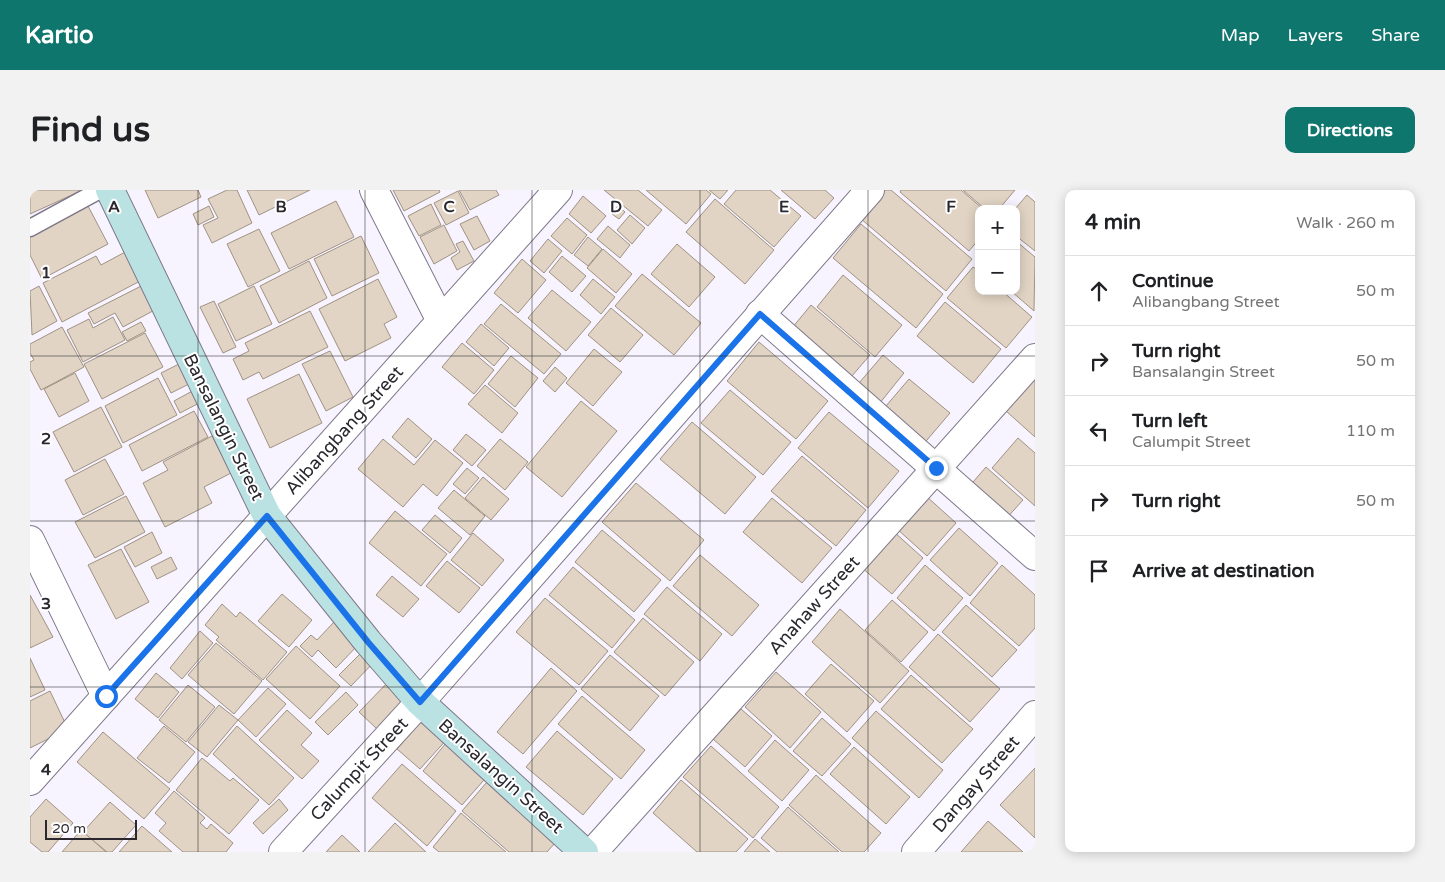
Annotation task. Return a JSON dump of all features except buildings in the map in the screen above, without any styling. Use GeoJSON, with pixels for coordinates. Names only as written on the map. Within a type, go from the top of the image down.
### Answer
{"type":"FeatureCollection","features":[{"type":"Feature","properties":{"kind":"street","name":"Bansalangin Street"},"geometry":{"type":"LineString","coordinates":[[110,190],[267,516],[368,642],[420,702],[584,852]]}},
{"type":"Feature","properties":{"kind":"street"},"geometry":{"type":"LineString","coordinates":[[374,190],[441,321]]}},
{"type":"Feature","properties":{"kind":"street","name":"Alibangbang Street"},"geometry":{"type":"LineString","coordinates":[[30,781],[558,190]]}},
{"type":"Feature","properties":{"kind":"street","name":"Calumpit Street"},"geometry":{"type":"LineString","coordinates":[[283,852],[420,702],[870,190]]}},
{"type":"Feature","properties":{"kind":"street"},"geometry":{"type":"LineString","coordinates":[[760,314],[1035,556]]}},
{"type":"Feature","properties":{"kind":"street","name":"Anahaw Street"},"geometry":{"type":"LineString","coordinates":[[594,852],[1035,358]]}},
{"type":"Feature","properties":{"kind":"street"},"geometry":{"type":"LineString","coordinates":[[30,540],[106,696]]}},
{"type":"Feature","properties":{"kind":"street","name":"Dangay Street"},"geometry":{"type":"LineString","coordinates":[[916,852],[1035,715]]}},
{"type":"Feature","properties":{"kind":"lane"},"geometry":{"type":"LineString","coordinates":[[30,228],[100,190]]}},
{"type":"Feature","properties":{"kind":"route"},"geometry":{"type":"LineString","coordinates":[[106,696],[267,516],[368,642],[420,702],[760,314],[936,468]]}}]}
